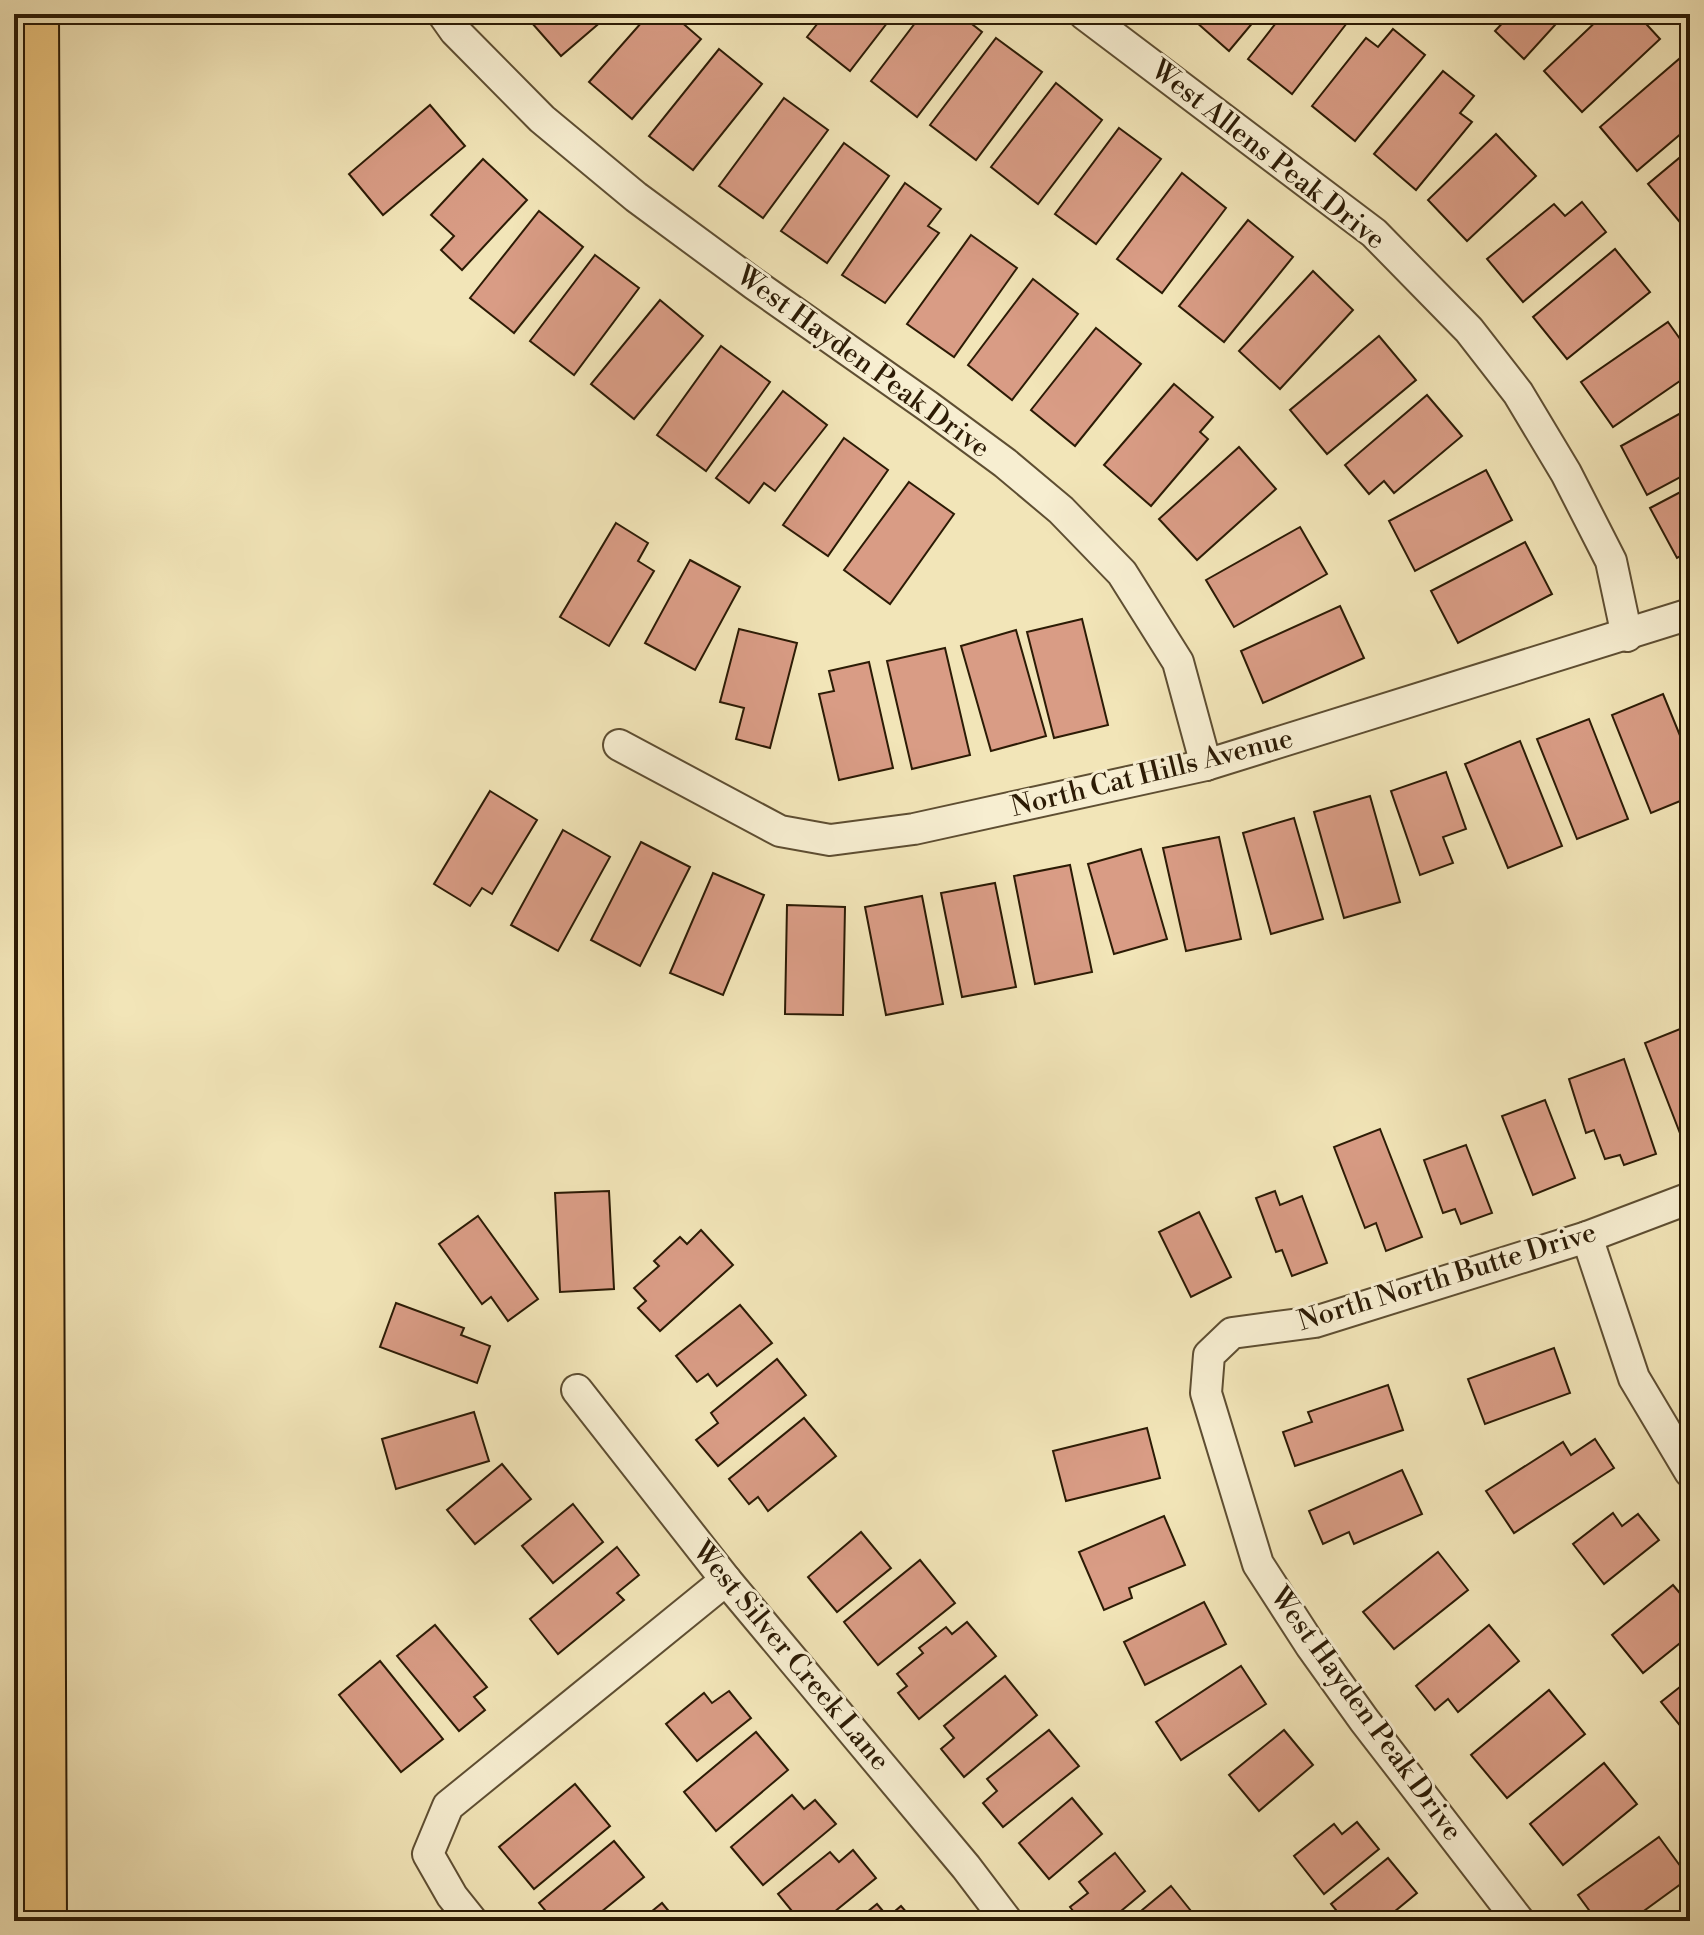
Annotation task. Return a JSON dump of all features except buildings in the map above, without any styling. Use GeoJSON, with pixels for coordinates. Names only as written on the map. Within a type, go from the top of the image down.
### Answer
{"type":"FeatureCollection","features":[{"type":"Feature","properties":{"kind":"main road"},"geometry":{"type":"LineString","coordinates":[[36,14],[44,1921]]}},
{"type":"Feature","properties":{"kind":"street","name":"West Hayden Peak Drive"},"geometry":{"type":"LineString","coordinates":[[443,14],[455,31],[542,119],[636,197],[929,407],[1005,463],[1061,510],[1122,573],[1178,662],[1206,765]]}},
{"type":"Feature","properties":{"kind":"street","name":"West Allens Peak Drive"},"geometry":{"type":"LineString","coordinates":[[1084,14],[1374,233],[1469,330],[1518,393],[1566,473],[1611,561],[1627,636]]}},
{"type":"Feature","properties":{"kind":"street","name":"North Cat Hills Avenue"},"geometry":{"type":"LineString","coordinates":[[619,745],[780,831],[830,840],[914,829],[1206,765],[1690,614]]}},
{"type":"Feature","properties":{"kind":"street","name":"North North Butte Drive"},"geometry":{"type":"LineString","coordinates":[[1209,1355],[1232,1333],[1315,1322],[1587,1237],[1690,1198]]}},
{"type":"Feature","properties":{"kind":"street"},"geometry":{"type":"LineString","coordinates":[[1587,1237],[1634,1378],[1690,1472]]}},
{"type":"Feature","properties":{"kind":"street","name":"West Hayden Peak Drive"},"geometry":{"type":"LineString","coordinates":[[1209,1355],[1206,1393],[1258,1564],[1364,1720],[1519,1921]]}},
{"type":"Feature","properties":{"kind":"street","name":"West Silver Creek Lane"},"geometry":{"type":"LineString","coordinates":[[577,1390],[726,1580],[966,1867],[1007,1921]]}},
{"type":"Feature","properties":{"kind":"street"},"geometry":{"type":"LineString","coordinates":[[472,1921],[452,1896],[428,1854],[448,1806],[726,1580]]}}]}
